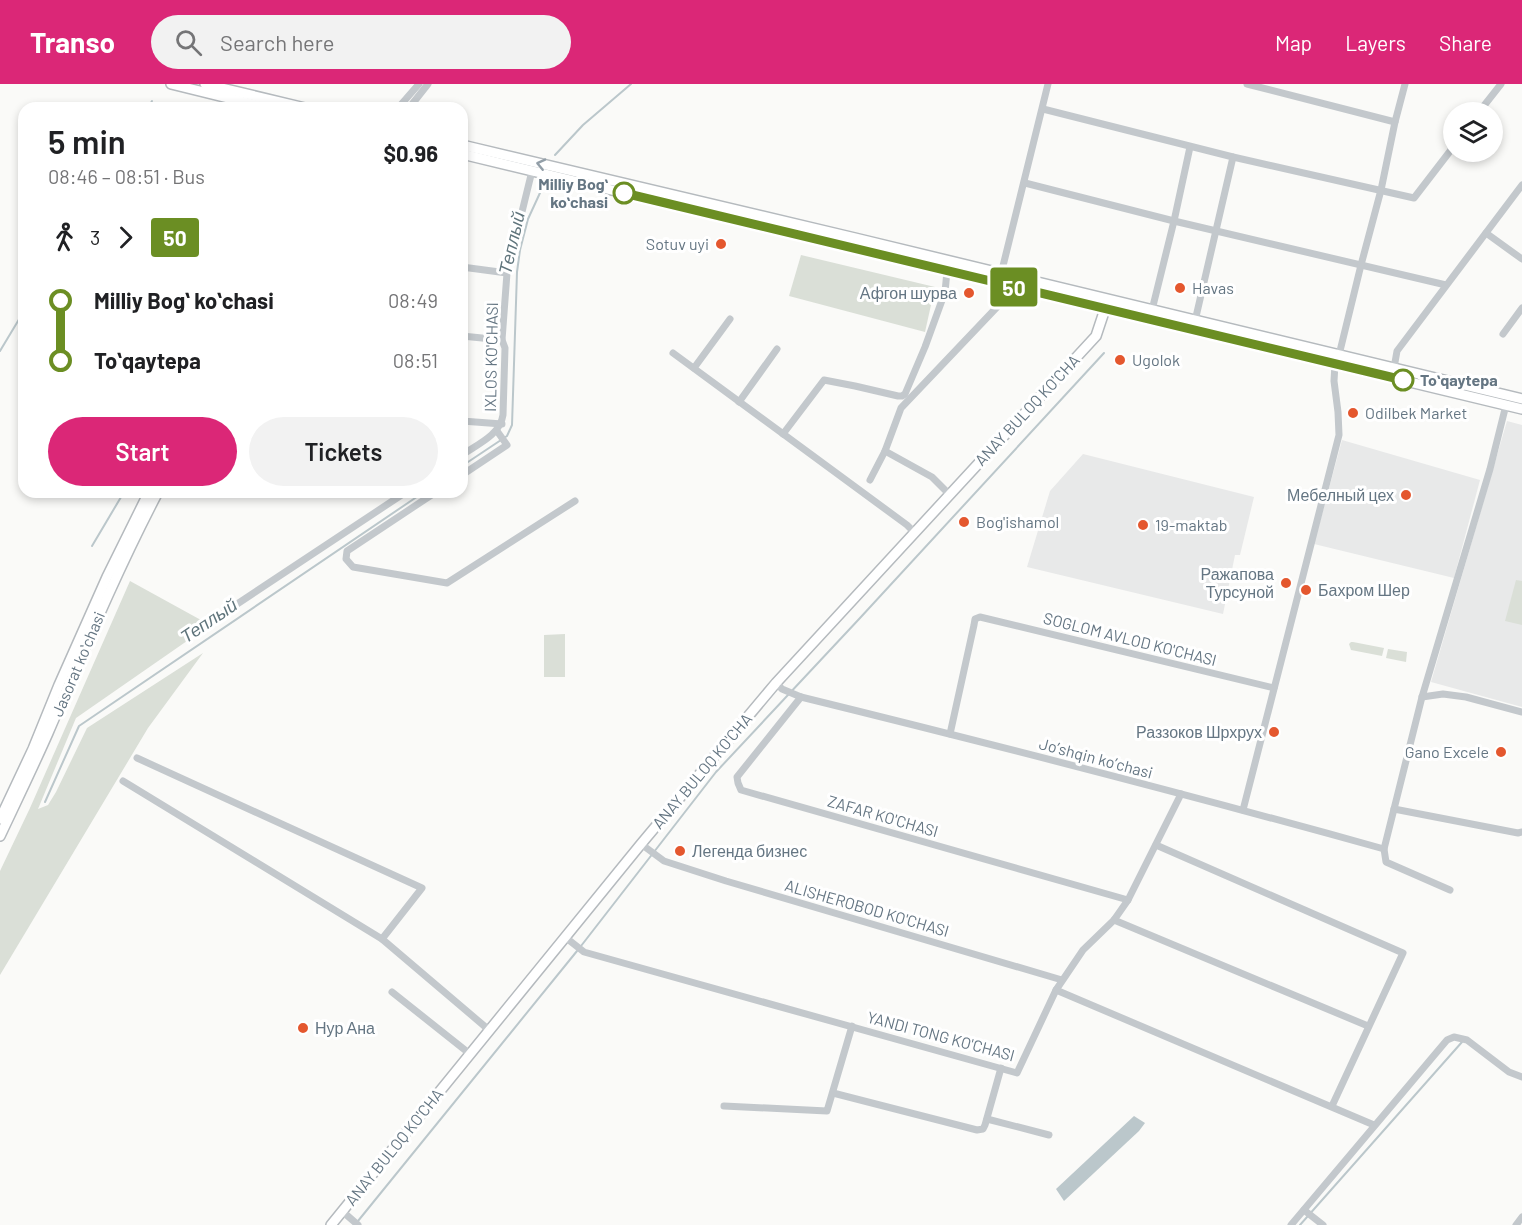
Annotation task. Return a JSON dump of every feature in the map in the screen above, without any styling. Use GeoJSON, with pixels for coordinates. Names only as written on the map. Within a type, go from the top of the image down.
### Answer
{"type":"FeatureCollection","features":[{"type":"Feature","properties":{"kind":"main road"},"geometry":{"type":"LineString","coordinates":[[171,84],[244,102]]}},
{"type":"Feature","properties":{"kind":"main road"},"geometry":{"type":"LineString","coordinates":[[205,84],[281,102]]}},
{"type":"Feature","properties":{"kind":"main road"},"geometry":{"type":"LineString","coordinates":[[468,146],[854,243],[947,271],[1107,304],[1152,310],[1337,359],[1394,368],[1506,405],[1522,408]]}},
{"type":"Feature","properties":{"kind":"main road"},"geometry":{"type":"LineString","coordinates":[[468,155],[854,243],[1002,274],[1107,304],[1439,384],[1522,399]]}},
{"type":"Feature","properties":{"kind":"main road","name":"ANAY BULOQ KO'CHA"},"geometry":{"type":"LineString","coordinates":[[331,1225],[489,1030],[779,686],[914,532],[1096,336],[1107,304]]}},
{"type":"Feature","properties":{"kind":"main road","name":"Jasorat koʻchasi"},"geometry":{"type":"LineString","coordinates":[[0,819],[33,749],[107,577],[145,498]]}},
{"type":"Feature","properties":{"kind":"main road","name":"Jasorat koʻchasi"},"geometry":{"type":"LineString","coordinates":[[0,836],[47,735],[106,597],[155,498]]}},
{"type":"Feature","properties":{"kind":"street"},"geometry":{"type":"LineString","coordinates":[[403,102],[419,84]]}},
{"type":"Feature","properties":{"kind":"street"},"geometry":{"type":"LineString","coordinates":[[414,102],[428,84]]}},
{"type":"Feature","properties":{"kind":"street"},"geometry":{"type":"LineString","coordinates":[[1002,274],[1048,84]]}},
{"type":"Feature","properties":{"kind":"street"},"geometry":{"type":"LineString","coordinates":[[1247,84],[1395,122]]}},
{"type":"Feature","properties":{"kind":"street"},"geometry":{"type":"LineString","coordinates":[[1243,810],[1339,435],[1334,381],[1337,359],[1381,190],[1405,84]]}},
{"type":"Feature","properties":{"kind":"street"},"geometry":{"type":"LineString","coordinates":[[1487,102],[1501,84]]}},
{"type":"Feature","properties":{"kind":"street"},"geometry":{"type":"LineString","coordinates":[[1043,109],[1233,158],[1414,198],[1443,160]]}},
{"type":"Feature","properties":{"kind":"street"},"geometry":{"type":"LineString","coordinates":[[1152,310],[1190,147]]}},
{"type":"Feature","properties":{"kind":"street"},"geometry":{"type":"LineString","coordinates":[[1195,321],[1233,158]]}},
{"type":"Feature","properties":{"kind":"street","name":"IXLOS KO'CHASI"},"geometry":{"type":"LineString","coordinates":[[468,451],[497,431],[502,424],[505,348],[502,340],[507,273],[532,171]]}},
{"type":"Feature","properties":{"kind":"street"},"geometry":{"type":"LineString","coordinates":[[1025,183],[1174,221],[1446,285]]}},
{"type":"Feature","properties":{"kind":"street"},"geometry":{"type":"LineString","coordinates":[[1394,368],[1397,351],[1522,185]]}},
{"type":"Feature","properties":{"kind":"street"},"geometry":{"type":"LineString","coordinates":[[1486,233],[1522,259]]}},
{"type":"Feature","properties":{"kind":"street"},"geometry":{"type":"LineString","coordinates":[[468,268],[507,273]]}},
{"type":"Feature","properties":{"kind":"street"},"geometry":{"type":"LineString","coordinates":[[783,434],[824,380],[902,396],[925,347],[945,292],[947,271]]}},
{"type":"Feature","properties":{"kind":"street"},"geometry":{"type":"LineString","coordinates":[[870,480],[885,451],[901,408],[999,306],[1006,295],[1008,285]]}},
{"type":"Feature","properties":{"kind":"street"},"geometry":{"type":"LineString","coordinates":[[1503,334],[1522,308]]}},
{"type":"Feature","properties":{"kind":"street"},"geometry":{"type":"LineString","coordinates":[[694,368],[730,319]]}},
{"type":"Feature","properties":{"kind":"street"},"geometry":{"type":"LineString","coordinates":[[468,337],[502,340]]}},
{"type":"Feature","properties":{"kind":"street"},"geometry":{"type":"LineString","coordinates":[[739,402],[777,349]]}},
{"type":"Feature","properties":{"kind":"street"},"geometry":{"type":"LineString","coordinates":[[673,353],[914,532]]}},
{"type":"Feature","properties":{"kind":"street"},"geometry":{"type":"LineString","coordinates":[[1450,890],[1386,862],[1384,849],[1422,697],[1490,469],[1506,405]]}},
{"type":"Feature","properties":{"kind":"street"},"geometry":{"type":"LineString","coordinates":[[468,421],[502,424]]}},
{"type":"Feature","properties":{"kind":"street"},"geometry":{"type":"LineString","coordinates":[[468,470],[504,442],[497,431]]}},
{"type":"Feature","properties":{"kind":"street"},"geometry":{"type":"LineString","coordinates":[[885,451],[932,477],[949,494]]}},
{"type":"Feature","properties":{"kind":"street"},"geometry":{"type":"LineString","coordinates":[[213,620],[397,498]]}},
{"type":"Feature","properties":{"kind":"street"},"geometry":{"type":"LineString","coordinates":[[427,498],[347,551],[346,559],[353,567],[447,583],[575,501]]}},
{"type":"Feature","properties":{"kind":"street","name":"SOGLOM AVLOD KO'CHASI"},"geometry":{"type":"LineString","coordinates":[[950,734],[975,619],[980,617],[1274,688]]}},
{"type":"Feature","properties":{"kind":"street","name":"Joʼshqin koʼchasi"},"geometry":{"type":"LineString","coordinates":[[779,686],[801,697],[1243,810],[1384,849]]}},
{"type":"Feature","properties":{"kind":"street"},"geometry":{"type":"LineString","coordinates":[[1422,697],[1443,694],[1466,697],[1522,712]]}},
{"type":"Feature","properties":{"kind":"street","name":"ZAFAR KO'CHASI"},"geometry":{"type":"LineString","coordinates":[[801,697],[737,777],[741,790],[1128,900]]}},
{"type":"Feature","properties":{"kind":"street"},"geometry":{"type":"LineString","coordinates":[[137,758],[422,888],[382,939]]}},
{"type":"Feature","properties":{"kind":"street"},"geometry":{"type":"LineString","coordinates":[[123,781],[382,939],[489,1030]]}},
{"type":"Feature","properties":{"kind":"street","name":"YANDI TONG KO'CHASI"},"geometry":{"type":"LineString","coordinates":[[568,939],[580,951],[1017,1073],[1056,990],[1083,950],[1114,920],[1128,900],[1181,794]]}},
{"type":"Feature","properties":{"kind":"street"},"geometry":{"type":"LineString","coordinates":[[1394,808],[1522,832]]}},
{"type":"Feature","properties":{"kind":"street"},"geometry":{"type":"LineString","coordinates":[[1156,845],[1403,953],[1332,1106]]}},
{"type":"Feature","properties":{"kind":"street","name":"ALISHEROBOD KO'CHASI"},"geometry":{"type":"LineString","coordinates":[[644,846],[664,861],[1062,981]]}},
{"type":"Feature","properties":{"kind":"street"},"geometry":{"type":"LineString","coordinates":[[1114,920],[1368,1026]]}},
{"type":"Feature","properties":{"kind":"street"},"geometry":{"type":"LineString","coordinates":[[1056,990],[1374,1125]]}},
{"type":"Feature","properties":{"kind":"street"},"geometry":{"type":"LineString","coordinates":[[392,992],[470,1054]]}},
{"type":"Feature","properties":{"kind":"street"},"geometry":{"type":"LineString","coordinates":[[724,1106],[827,1111],[852,1026]]}},
{"type":"Feature","properties":{"kind":"street"},"geometry":{"type":"LineString","coordinates":[[1291,1225],[1308,1213],[1374,1125],[1447,1040],[1454,1037],[1467,1040],[1509,1072],[1522,1077]]}},
{"type":"Feature","properties":{"kind":"street"},"geometry":{"type":"LineString","coordinates":[[832,1093],[977,1130],[983,1129],[987,1119],[1001,1068]]}},
{"type":"Feature","properties":{"kind":"street"},"geometry":{"type":"LineString","coordinates":[[987,1119],[1049,1135]]}},
{"type":"Feature","properties":{"kind":"street"},"geometry":{"type":"LineString","coordinates":[[342,1211],[358,1225]]}},
{"type":"Feature","properties":{"kind":"street"},"geometry":{"type":"LineString","coordinates":[[1308,1213],[1323,1225]]}},
{"type":"Feature","properties":{"kind":"street"},"geometry":{"type":"LineString","coordinates":[[1516,1225],[1522,1217]]}},
{"type":"Feature","properties":{"kind":"shaded area"},"geometry":{"type":"Polygon","coordinates":[[[801,255],[935,287],[925,332],[789,296],[801,255]]]}},
{"type":"Feature","properties":{"kind":"shaded area"},"geometry":{"type":"Polygon","coordinates":[[[1507,421],[1522,425],[1522,707],[1431,682],[1507,421]]]}},
{"type":"Feature","properties":{"kind":"shaded area"},"geometry":{"type":"Polygon","coordinates":[[[1342,440],[1480,480],[1454,578],[1314,544],[1342,440]]]}},
{"type":"Feature","properties":{"kind":"shaded area","name":"19-maktab"},"geometry":{"type":"Polygon","coordinates":[[[1083,454],[1254,497],[1240,555],[1235,555],[1223,614],[1027,567],[1050,491],[1083,454]]]}},
{"type":"Feature","properties":{"kind":"shaded area"},"geometry":{"type":"Polygon","coordinates":[[[1516,580],[1522,581],[1522,625],[1505,621],[1516,580]]]}},
{"type":"Feature","properties":{"kind":"shaded area"},"geometry":{"type":"Polygon","coordinates":[[[130,581],[210,625],[76,718],[38,809],[48,805],[56,792],[87,728],[203,653],[148,728],[0,975],[0,871],[130,581]]]}},
{"type":"Feature","properties":{"kind":"shaded area"},"geometry":{"type":"Polygon","coordinates":[[[565,634],[565,677],[544,677],[544,635],[565,634]]]}},
{"type":"Feature","properties":{"kind":"shaded area"},"geometry":{"type":"Polygon","coordinates":[[[1351,642],[1384,648],[1382,656],[1351,650],[1349,644],[1351,642]]]}},
{"type":"Feature","properties":{"kind":"shaded area"},"geometry":{"type":"Polygon","coordinates":[[[1388,649],[1407,652],[1406,662],[1386,658],[1388,649]]]}},
{"type":"Feature","properties":{"kind":"shaded area"},"geometry":{"type":"Polygon","coordinates":[[[1134,1116],[1145,1123],[1139,1131],[1064,1201],[1056,1189],[1134,1116]]]}},
{"type":"Feature","properties":{"kind":"waterway","name":"Теплый"},"geometry":{"type":"LineString","coordinates":[[555,155],[583,125],[631,84]]}},
{"type":"Feature","properties":{"kind":"waterway","name":"Теплый"},"geometry":{"type":"LineString","coordinates":[[468,462],[507,436],[512,425],[517,272],[528,219],[545,182]]}},
{"type":"Feature","properties":{"kind":"waterway"},"geometry":{"type":"LineString","coordinates":[[0,351],[18,321]]}},
{"type":"Feature","properties":{"kind":"waterway"},"geometry":{"type":"LineString","coordinates":[[581,946],[716,772],[1104,353]]}},
{"type":"Feature","properties":{"kind":"waterway"},"geometry":{"type":"LineString","coordinates":[[92,546],[120,498]]}},
{"type":"Feature","properties":{"kind":"waterway","name":"Теплый"},"geometry":{"type":"LineString","coordinates":[[45,802],[79,726],[415,498]]}},
{"type":"Feature","properties":{"kind":"waterway"},"geometry":{"type":"LineString","coordinates":[[358,1221],[577,951]]}},
{"type":"Feature","properties":{"kind":"waterway"},"geometry":{"type":"LineString","coordinates":[[1300,1225],[1462,1042]]}},
{"type":"Feature","properties":{"kind":"bus line","name":"50"},"geometry":{"type":"LineString","coordinates":[[624,193],[1403,380]]}},
{"type":"Feature","properties":{"kind":"place","name":"Milliy Bogʻ koʻchasi"},"geometry":{"type":"Point","coordinates":[624,193]}},
{"type":"Feature","properties":{"kind":"place","name":"Sotuv uyi"},"geometry":{"type":"Point","coordinates":[721,244]}},
{"type":"Feature","properties":{"kind":"place","name":"Havas"},"geometry":{"type":"Point","coordinates":[1180,288]}},
{"type":"Feature","properties":{"kind":"place","name":"Афгон шурва"},"geometry":{"type":"Point","coordinates":[969,293]}},
{"type":"Feature","properties":{"kind":"place","name":"Ugolok"},"geometry":{"type":"Point","coordinates":[1120,360]}},
{"type":"Feature","properties":{"kind":"place","name":"Toʻqaytepa"},"geometry":{"type":"Point","coordinates":[1403,380]}},
{"type":"Feature","properties":{"kind":"place","name":"Odilbek Market"},"geometry":{"type":"Point","coordinates":[1353,413]}},
{"type":"Feature","properties":{"kind":"place","name":"Мебелный цех"},"geometry":{"type":"Point","coordinates":[1406,495]}},
{"type":"Feature","properties":{"kind":"place","name":"Bog'ishamol"},"geometry":{"type":"Point","coordinates":[964,522]}},
{"type":"Feature","properties":{"kind":"place","name":"19-maktab"},"geometry":{"type":"Point","coordinates":[1143,525]}},
{"type":"Feature","properties":{"kind":"place","name":"Ражапова Турсуной"},"geometry":{"type":"Point","coordinates":[1286,583]}},
{"type":"Feature","properties":{"kind":"place","name":"Бахром Шер"},"geometry":{"type":"Point","coordinates":[1306,590]}},
{"type":"Feature","properties":{"kind":"place","name":"Раззоков Шрхрух"},"geometry":{"type":"Point","coordinates":[1274,732]}},
{"type":"Feature","properties":{"kind":"place","name":"Gano Excele"},"geometry":{"type":"Point","coordinates":[1501,752]}},
{"type":"Feature","properties":{"kind":"place","name":"Легенда бизнес"},"geometry":{"type":"Point","coordinates":[680,851]}},
{"type":"Feature","properties":{"kind":"place","name":"Нур Ана"},"geometry":{"type":"Point","coordinates":[303,1028]}}]}
